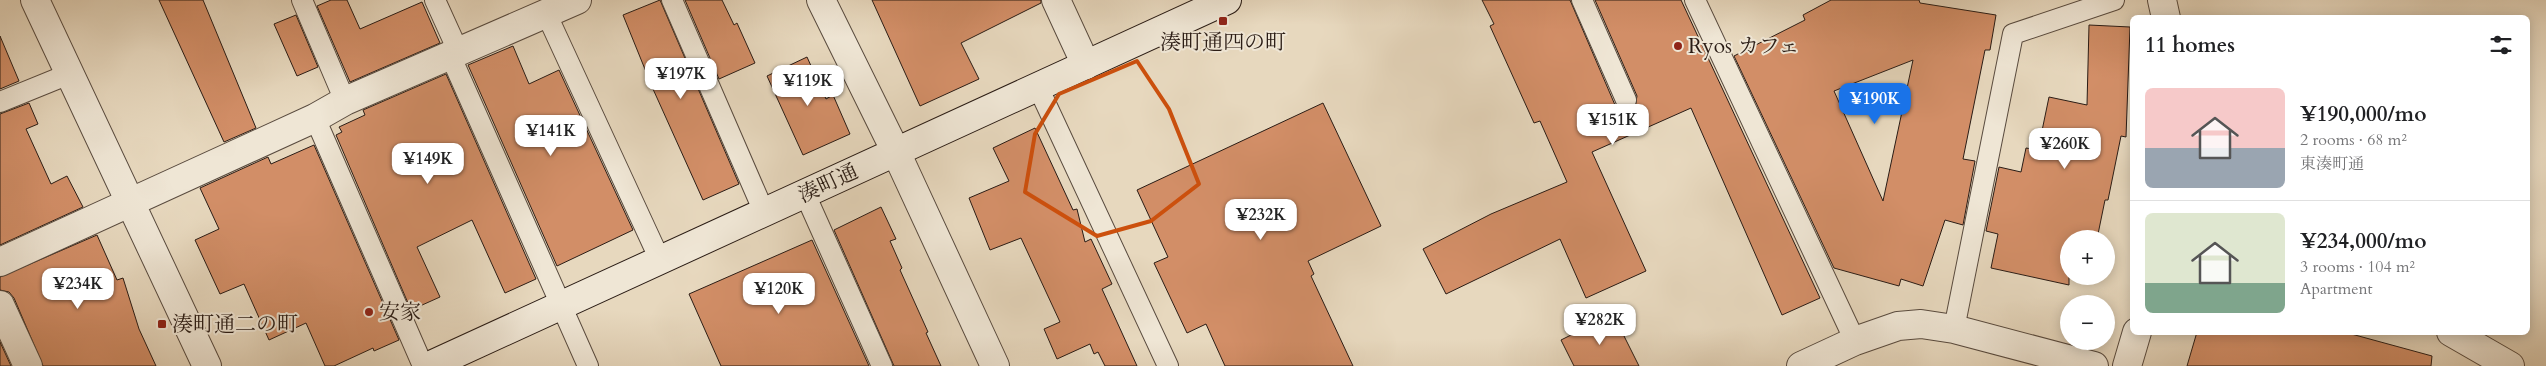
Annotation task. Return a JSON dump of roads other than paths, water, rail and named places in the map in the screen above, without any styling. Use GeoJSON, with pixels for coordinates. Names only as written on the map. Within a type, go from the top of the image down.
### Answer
{"type":"FeatureCollection","features":[{"type":"Feature","properties":{"kind":"street"},"geometry":{"type":"LineString","coordinates":[[35,0],[207,366]]}},
{"type":"Feature","properties":{"kind":"street"},"geometry":{"type":"LineString","coordinates":[[0,262],[315,118],[345,100],[455,55],[576,0]]}},
{"type":"Feature","properties":{"kind":"street"},"geometry":{"type":"LineString","coordinates":[[821,0],[896,152],[995,366]]}},
{"type":"Feature","properties":{"kind":"street"},"geometry":{"type":"LineString","coordinates":[[1056,0],[1086,65]]}},
{"type":"Feature","properties":{"kind":"street","name":"湊町通"},"geometry":{"type":"LineString","coordinates":[[429,366],[1227,0]]}},
{"type":"Feature","properties":{"kind":"street"},"geometry":{"type":"LineString","coordinates":[[2162,0],[2165,15]]}},
{"type":"Feature","properties":{"kind":"street"},"geometry":{"type":"LineString","coordinates":[[0,305],[28,366]]}},
{"type":"Feature","properties":{"kind":"street"},"geometry":{"type":"LineString","coordinates":[[1801,366],[1855,341],[1898,326],[1921,324],[1954,330],[2094,366]]}},
{"type":"Feature","properties":{"kind":"street"},"geometry":{"type":"LineString","coordinates":[[2127,366],[2136,335]]}},
{"type":"Feature","properties":{"kind":"street"},"geometry":{"type":"LineString","coordinates":[[2456,335],[2510,366]]}},
{"type":"Feature","properties":{"kind":"lane"},"geometry":{"type":"LineString","coordinates":[[302,0],[345,100]]}},
{"type":"Feature","properties":{"kind":"lane"},"geometry":{"type":"LineString","coordinates":[[435,0],[455,55],[560,306],[588,366]]}},
{"type":"Feature","properties":{"kind":"lane"},"geometry":{"type":"LineString","coordinates":[[672,0],[764,212]]}},
{"type":"Feature","properties":{"kind":"lane"},"geometry":{"type":"LineString","coordinates":[[1582,0],[1626,100]]}},
{"type":"Feature","properties":{"kind":"lane"},"geometry":{"type":"LineString","coordinates":[[1695,0],[1855,341]]}},
{"type":"Feature","properties":{"kind":"lane"},"geometry":{"type":"LineString","coordinates":[[1954,330],[2013,34],[2114,0]]}},
{"type":"Feature","properties":{"kind":"lane"},"geometry":{"type":"LineString","coordinates":[[546,13],[660,260]]}},
{"type":"Feature","properties":{"kind":"lane"},"geometry":{"type":"LineString","coordinates":[[0,102],[69,74]]}},
{"type":"Feature","properties":{"kind":"lane"},"geometry":{"type":"LineString","coordinates":[[1038,87],[1168,366]]}},
{"type":"Feature","properties":{"kind":"lane"},"geometry":{"type":"LineString","coordinates":[[315,118],[423,366]]}},
{"type":"Feature","properties":{"kind":"lane"},"geometry":{"type":"LineString","coordinates":[[805,194],[882,366]]}},
{"type":"Feature","properties":{"kind":"place","name":"湊町通四の町"},"geometry":{"type":"Point","coordinates":[1223,21]}},
{"type":"Feature","properties":{"kind":"place","name":"Ryos カフェ"},"geometry":{"type":"Point","coordinates":[1678,46]}},
{"type":"Feature","properties":{"kind":"place","name":"安家"},"geometry":{"type":"Point","coordinates":[369,312]}},
{"type":"Feature","properties":{"kind":"place","name":"湊町通二の町"},"geometry":{"type":"Point","coordinates":[162,324]}}]}
